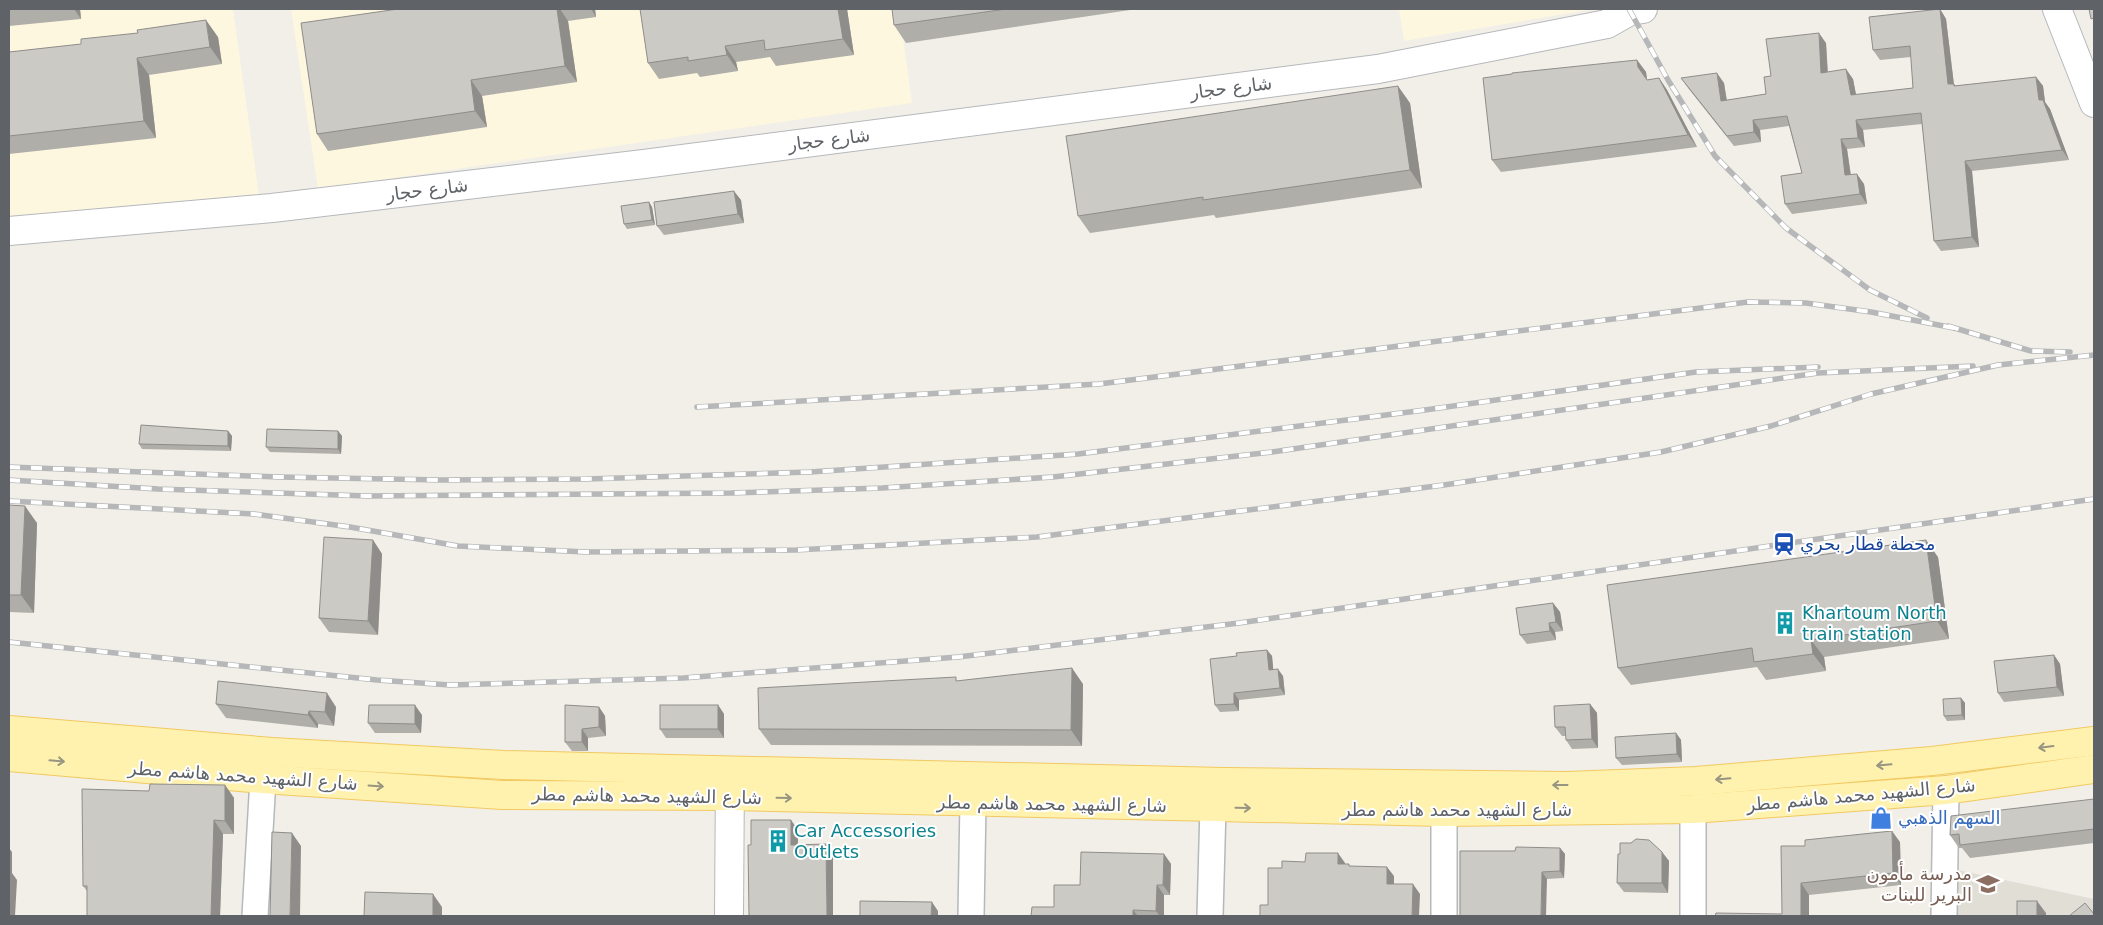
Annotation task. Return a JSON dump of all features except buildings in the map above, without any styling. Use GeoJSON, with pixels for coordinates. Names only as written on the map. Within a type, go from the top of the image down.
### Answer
{"type":"FeatureCollection","features":[{"type":"Feature","properties":{"kind":"main road","name":"شارع الشهيد محمد هاشم مطر"},"geometry":{"type":"LineString","coordinates":[[9,730],[272,752],[504,766],[731,769],[1223,782],[1567,786],[1716,780],[1932,761],[2094,741]]}},
{"type":"Feature","properties":{"kind":"main road","name":"شارع الشهيد محمد هاشم مطر"},"geometry":{"type":"LineString","coordinates":[[9,757],[262,779],[502,794],[730,796],[1444,812],[1693,809],[1946,790],[2094,769]]}},
{"type":"Feature","properties":{"kind":"street","name":"شارع حجار"},"geometry":{"type":"LineString","coordinates":[[9,232],[272,208],[634,165],[1378,69],[1607,24],[1630,11],[1642,9]]}},
{"type":"Feature","properties":{"kind":"street"},"geometry":{"type":"LineString","coordinates":[[2057,9],[2094,103]]}},
{"type":"Feature","properties":{"kind":"street"},"geometry":{"type":"LineString","coordinates":[[729,916],[731,769]]}},
{"type":"Feature","properties":{"kind":"street"},"geometry":{"type":"LineString","coordinates":[[255,916],[262,779]]}},
{"type":"Feature","properties":{"kind":"street"},"geometry":{"type":"LineString","coordinates":[[1944,916],[1946,790]]}},
{"type":"Feature","properties":{"kind":"street"},"geometry":{"type":"LineString","coordinates":[[971,916],[973,802]]}},
{"type":"Feature","properties":{"kind":"street"},"geometry":{"type":"LineString","coordinates":[[1210,916],[1213,807]]}},
{"type":"Feature","properties":{"kind":"street"},"geometry":{"type":"LineString","coordinates":[[1693,809],[1693,916]]}},
{"type":"Feature","properties":{"kind":"street"},"geometry":{"type":"LineString","coordinates":[[1444,812],[1444,916]]}},
{"type":"Feature","properties":{"kind":"shaded area"},"geometry":{"type":"Polygon","coordinates":[[[9,9],[233,9],[261,210],[9,243],[9,9]]]}},
{"type":"Feature","properties":{"kind":"shaded area"},"geometry":{"type":"Polygon","coordinates":[[[291,9],[899,9],[912,103],[318,189],[291,9]]]}},
{"type":"Feature","properties":{"kind":"shaded area"},"geometry":{"type":"Polygon","coordinates":[[[1399,9],[1587,9],[1588,10],[1404,41],[1399,9]]]}},
{"type":"Feature","properties":{"kind":"shaded area","name":"مدرسة مأمون البرير للبنات"},"geometry":{"type":"Polygon","coordinates":[[[1953,869],[2094,899],[2094,916],[1953,916],[1953,869]]]}},
{"type":"Feature","properties":{"kind":"railway"},"geometry":{"type":"LineString","coordinates":[[1629,9],[1668,80],[1715,156],[1786,228],[1870,290],[1927,318]]}},
{"type":"Feature","properties":{"kind":"railway"},"geometry":{"type":"LineString","coordinates":[[697,407],[1099,384],[1748,302],[1806,303],[1871,312],[1954,328]]}},
{"type":"Feature","properties":{"kind":"railway"},"geometry":{"type":"LineString","coordinates":[[1948,326],[2031,351],[2070,352]]}},
{"type":"Feature","properties":{"kind":"railway"},"geometry":{"type":"LineString","coordinates":[[9,501],[254,514],[350,527],[458,546],[586,552],[796,550],[1037,537],[1444,485],[1661,452],[1771,426],[1871,394],[1998,365],[2094,355]]}},
{"type":"Feature","properties":{"kind":"railway"},"geometry":{"type":"LineString","coordinates":[[9,480],[158,489],[368,496],[731,493],[882,488],[1053,477],[1272,452],[1818,373],[1973,366]]}},
{"type":"Feature","properties":{"kind":"railway"},"geometry":{"type":"LineString","coordinates":[[9,467],[278,477],[442,480],[587,479],[810,472],[1078,454],[1425,410],[1696,372],[1818,367]]}},
{"type":"Feature","properties":{"kind":"railway"},"geometry":{"type":"LineString","coordinates":[[9,642],[377,680],[450,685],[683,678],[958,657],[1239,623],[2094,499]]}},
{"type":"Feature","properties":{"kind":"place","name":"محطة قطار بحري"},"geometry":{"type":"Point","coordinates":[1784,544]}},
{"type":"Feature","properties":{"kind":"place","name":"Khartoum North train station"},"geometry":{"type":"Point","coordinates":[1785,623]}},
{"type":"Feature","properties":{"kind":"place","name":"السهم الذهبي"},"geometry":{"type":"Point","coordinates":[1881,818]}},
{"type":"Feature","properties":{"kind":"place","name":"Car Accessories Outlets"},"geometry":{"type":"Point","coordinates":[778,841]}},
{"type":"Feature","properties":{"kind":"place","name":"مدرسة مأمون البرير للبنات"},"geometry":{"type":"Point","coordinates":[1988,884]}}]}
